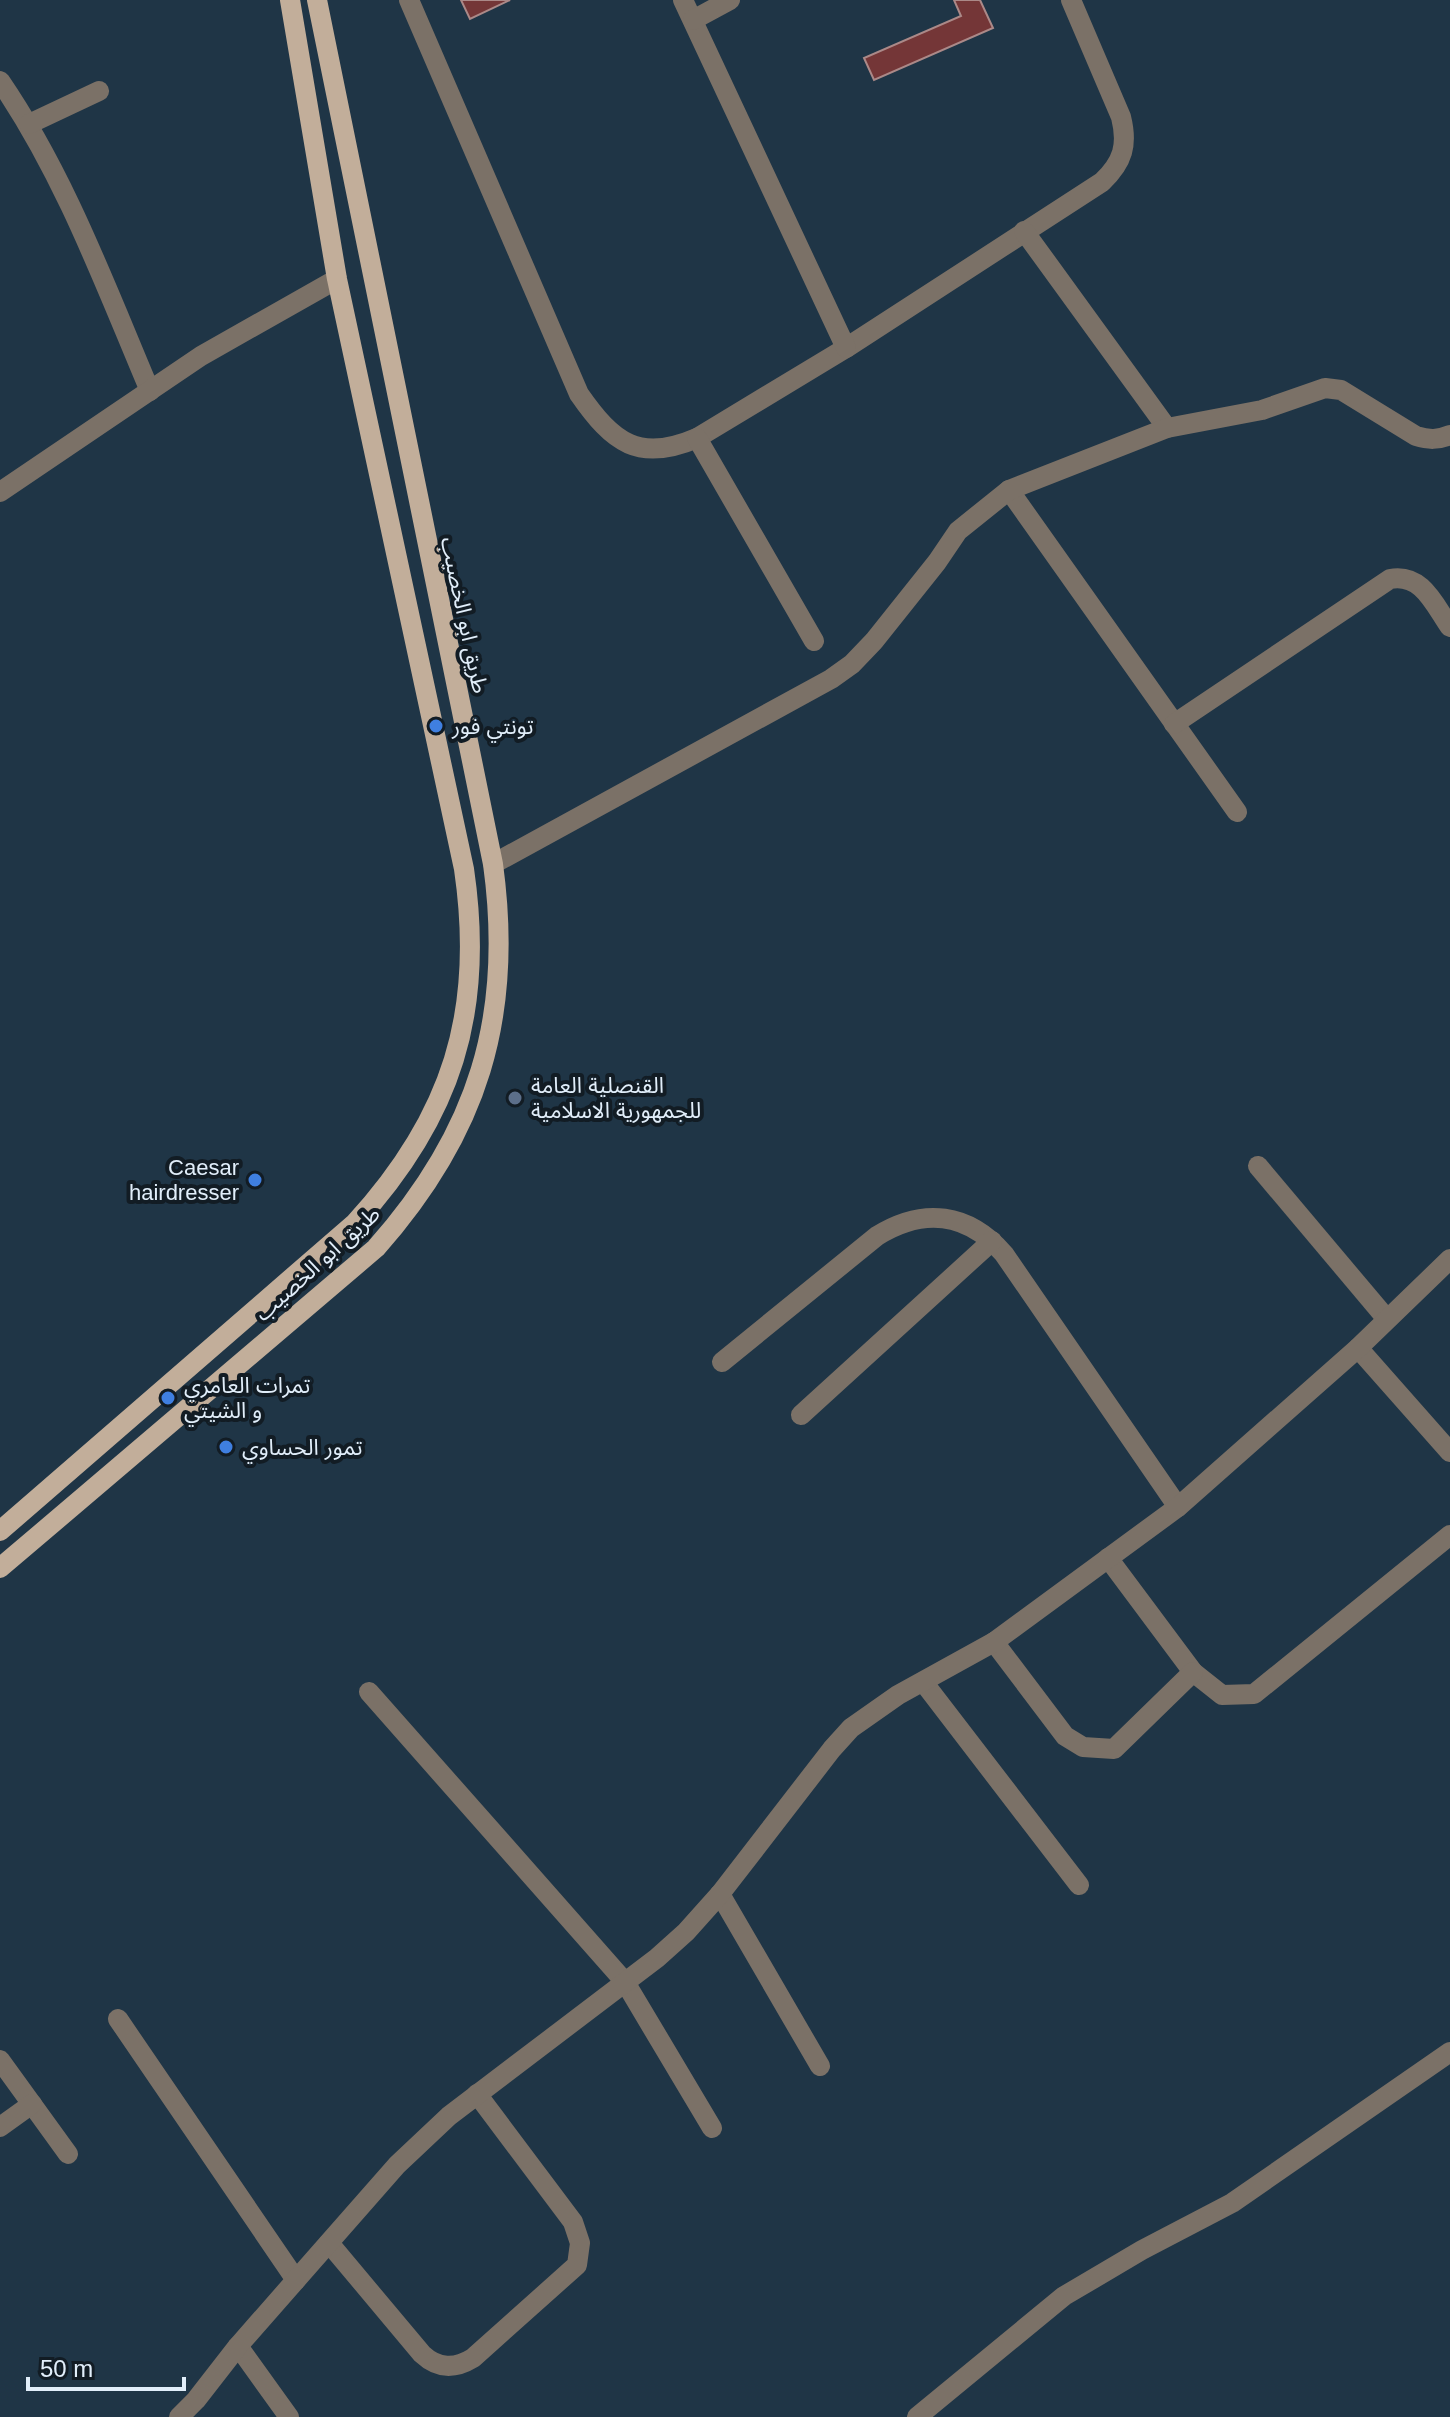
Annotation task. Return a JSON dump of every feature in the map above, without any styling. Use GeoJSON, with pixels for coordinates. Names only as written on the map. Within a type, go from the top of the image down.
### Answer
{"type":"FeatureCollection","features":[{"type":"Feature","properties":{"kind":"main road","name":"طريق ابو الخصيب"},"geometry":{"type":"LineString","coordinates":[[0,1531],[355,1223],[405,1164],[430,1120],[455,1060],[464,1023],[470,984],[470,907],[464,869],[337,279],[290,0]]}},
{"type":"Feature","properties":{"kind":"main road","name":"طريق ابو الخصيب"},"geometry":{"type":"LineString","coordinates":[[0,1568],[345,1276],[404,1217],[450,1147],[467,1110],[492,1030],[500,947],[493,864],[317,0]]}},
{"type":"Feature","properties":{"kind":"main road"},"geometry":{"type":"LineString","coordinates":[[370,433],[401,424]]}},
{"type":"Feature","properties":{"kind":"street"},"geometry":{"type":"LineString","coordinates":[[409,0],[579,394],[607,431],[624,443],[645,450],[661,450],[697,438],[846,348],[1102,182],[1115,169],[1124,153],[1126,135],[1071,0]]}},
{"type":"Feature","properties":{"kind":"street"},"geometry":{"type":"LineString","coordinates":[[683,0],[846,348]]}},
{"type":"Feature","properties":{"kind":"street"},"geometry":{"type":"LineString","coordinates":[[693,20],[730,0]]}},
{"type":"Feature","properties":{"kind":"street"},"geometry":{"type":"LineString","coordinates":[[0,81],[29,124],[75,214],[150,391]]}},
{"type":"Feature","properties":{"kind":"street"},"geometry":{"type":"LineString","coordinates":[[29,124],[99,91]]}},
{"type":"Feature","properties":{"kind":"street"},"geometry":{"type":"LineString","coordinates":[[1024,231],[1167,428]]}},
{"type":"Feature","properties":{"kind":"street"},"geometry":{"type":"LineString","coordinates":[[0,492],[201,356],[337,279]]}},
{"type":"Feature","properties":{"kind":"street"},"geometry":{"type":"LineString","coordinates":[[493,864],[813,691],[852,664],[883,630],[958,531],[1009,490],[1167,428],[1262,410],[1325,388],[1341,390],[1416,436],[1426,439],[1450,435]]}},
{"type":"Feature","properties":{"kind":"street"},"geometry":{"type":"LineString","coordinates":[[697,438],[814,641]]}},
{"type":"Feature","properties":{"kind":"street"},"geometry":{"type":"LineString","coordinates":[[1009,490],[1237,812]]}},
{"type":"Feature","properties":{"kind":"street"},"geometry":{"type":"LineString","coordinates":[[1174,724],[1390,579],[1404,576],[1414,581],[1425,590],[1450,627]]}},
{"type":"Feature","properties":{"kind":"street"},"geometry":{"type":"LineString","coordinates":[[1258,1166],[1386,1318]]}},
{"type":"Feature","properties":{"kind":"street"},"geometry":{"type":"LineString","coordinates":[[722,1362],[892,1226],[909,1220],[945,1218],[962,1222],[992,1241],[1009,1262],[1178,1507]]}},
{"type":"Feature","properties":{"kind":"street"},"geometry":{"type":"LineString","coordinates":[[801,1415],[992,1241]]}},
{"type":"Feature","properties":{"kind":"street"},"geometry":{"type":"LineString","coordinates":[[179,2417],[422,2139],[686,1932],[720,1894],[851,1728],[898,1695],[994,1642],[1178,1507],[1358,1348],[1450,1259]]}},
{"type":"Feature","properties":{"kind":"street"},"geometry":{"type":"LineString","coordinates":[[1358,1348],[1450,1452]]}},
{"type":"Feature","properties":{"kind":"street"},"geometry":{"type":"LineString","coordinates":[[1108,1558],[1193,1672],[1222,1695],[1254,1694],[1450,1535]]}},
{"type":"Feature","properties":{"kind":"street"},"geometry":{"type":"LineString","coordinates":[[994,1642],[1065,1736],[1083,1747],[1114,1749],[1193,1672]]}},
{"type":"Feature","properties":{"kind":"street"},"geometry":{"type":"LineString","coordinates":[[924,1683],[1079,1885]]}},
{"type":"Feature","properties":{"kind":"street"},"geometry":{"type":"LineString","coordinates":[[369,1692],[625,1982],[712,2128]]}},
{"type":"Feature","properties":{"kind":"street"},"geometry":{"type":"LineString","coordinates":[[720,1894],[820,2066]]}},
{"type":"Feature","properties":{"kind":"street"},"geometry":{"type":"LineString","coordinates":[[118,2019],[296,2280]]}},
{"type":"Feature","properties":{"kind":"street"},"geometry":{"type":"LineString","coordinates":[[917,2417],[1064,2296],[1142,2250],[1232,2203],[1450,2052]]}},
{"type":"Feature","properties":{"kind":"street"},"geometry":{"type":"LineString","coordinates":[[0,2060],[68,2154]]}},
{"type":"Feature","properties":{"kind":"street"},"geometry":{"type":"LineString","coordinates":[[329,2243],[422,2354],[430,2362],[452,2367],[473,2358],[577,2265],[580,2243],[573,2222],[477,2094]]}},
{"type":"Feature","properties":{"kind":"street"},"geometry":{"type":"LineString","coordinates":[[0,2127],[32,2104]]}},
{"type":"Feature","properties":{"kind":"street"},"geometry":{"type":"LineString","coordinates":[[238,2346],[289,2417]]}},
{"type":"Feature","properties":{"kind":"building"},"geometry":{"type":"Polygon","coordinates":[[[461,0],[510,0],[470,19],[461,0]]]}},
{"type":"Feature","properties":{"kind":"building"},"geometry":{"type":"Polygon","coordinates":[[[954,0],[980,0],[993,28],[874,80],[864,58],[961,16],[954,0]]]}},
{"type":"Feature","properties":{"kind":"place","name":"تونتي فور"},"geometry":{"type":"Point","coordinates":[436,726]}},
{"type":"Feature","properties":{"kind":"place","name":"القنصلية العامة للجمهورية الاسلامية"},"geometry":{"type":"Point","coordinates":[515,1098]}},
{"type":"Feature","properties":{"kind":"place","name":"Caesar hairdresser"},"geometry":{"type":"Point","coordinates":[255,1180]}},
{"type":"Feature","properties":{"kind":"place","name":"تمرات العامري و الشيتي"},"geometry":{"type":"Point","coordinates":[168,1398]}},
{"type":"Feature","properties":{"kind":"place","name":"تمور الحساوي"},"geometry":{"type":"Point","coordinates":[226,1447]}}]}
